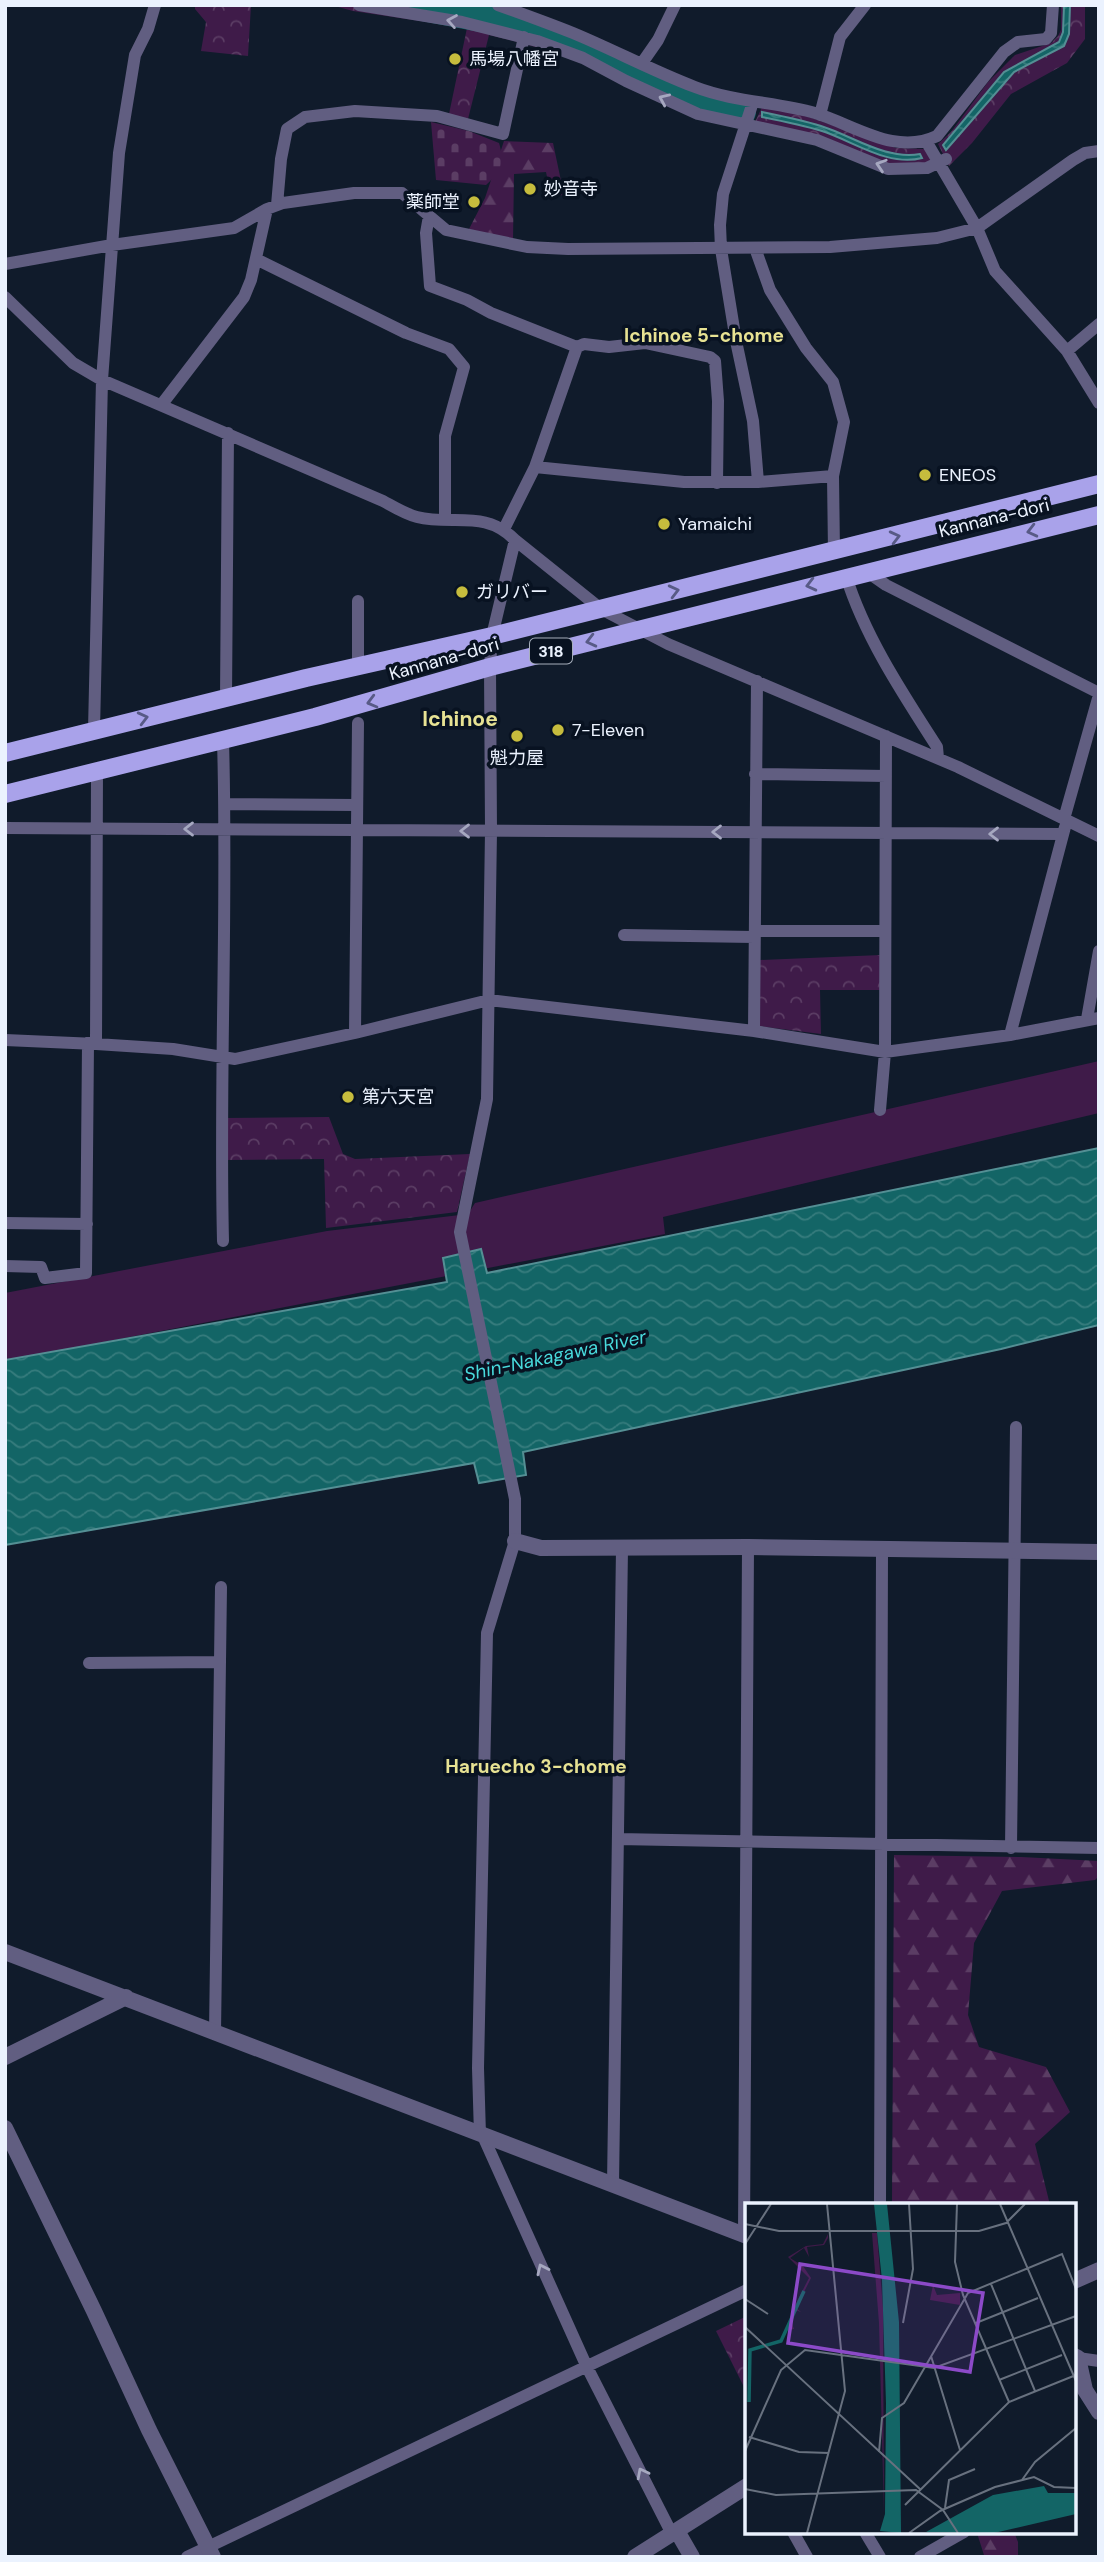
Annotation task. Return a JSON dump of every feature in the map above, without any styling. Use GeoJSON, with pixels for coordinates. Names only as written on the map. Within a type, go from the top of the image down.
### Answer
{"type":"FeatureCollection","features":[{"type":"Feature","properties":{"kind":"main road","name":"Kannana-dori"},"geometry":{"type":"LineString","coordinates":[[5,753],[834,552],[1099,484]]}},
{"type":"Feature","properties":{"kind":"main road","name":"Kannana-dori"},"geometry":{"type":"LineString","coordinates":[[5,794],[223,741],[638,629],[1099,515]]}},
{"type":"Feature","properties":{"kind":"street"},"geometry":{"type":"LineString","coordinates":[[94,730],[102,380],[112,245],[120,153],[135,55],[148,29],[155,5]]}},
{"type":"Feature","properties":{"kind":"street"},"geometry":{"type":"LineString","coordinates":[[359,5],[465,23],[524,37],[583,58],[698,114],[817,140],[888,169],[927,168],[936,154],[937,135],[1004,52],[1018,42],[1046,39],[1051,33],[1053,5]]}},
{"type":"Feature","properties":{"kind":"street"},"geometry":{"type":"LineString","coordinates":[[498,5],[572,32],[697,88],[752,102],[792,107],[820,115],[876,138],[904,143],[936,154],[977,228],[995,271],[1067,351],[1099,403]]}},
{"type":"Feature","properties":{"kind":"street"},"geometry":{"type":"LineString","coordinates":[[642,64],[658,40],[675,5]]}},
{"type":"Feature","properties":{"kind":"street"},"geometry":{"type":"LineString","coordinates":[[820,115],[840,37],[864,5]]}},
{"type":"Feature","properties":{"kind":"street"},"geometry":{"type":"LineString","coordinates":[[162,404],[244,297],[272,207],[287,130],[305,117],[355,111],[437,116],[503,134],[524,37]]}},
{"type":"Feature","properties":{"kind":"street"},"geometry":{"type":"LineString","coordinates":[[752,102],[723,194],[720,225],[721,249],[736,341],[753,421],[758,482]]}},
{"type":"Feature","properties":{"kind":"street"},"geometry":{"type":"LineString","coordinates":[[5,264],[112,245],[234,228],[272,207],[354,193],[402,193],[446,230],[527,247],[831,247],[937,238],[977,228],[1073,160],[1085,153],[1099,151]]}},
{"type":"Feature","properties":{"kind":"street"},"geometry":{"type":"LineString","coordinates":[[429,216],[426,233],[430,286],[577,346],[584,344],[609,347],[645,343],[710,357],[715,361],[718,401],[717,483]]}},
{"type":"Feature","properties":{"kind":"street"},"geometry":{"type":"LineString","coordinates":[[755,248],[771,290],[806,348],[833,382],[844,422],[833,476],[834,552]]}},
{"type":"Feature","properties":{"kind":"street"},"geometry":{"type":"LineString","coordinates":[[256,259],[406,333],[449,349],[464,367],[445,436],[445,519]]}},
{"type":"Feature","properties":{"kind":"street"},"geometry":{"type":"LineString","coordinates":[[5,297],[73,363],[102,380],[383,501],[405,513],[420,518],[491,523],[505,529],[601,609],[638,629],[938,758],[1099,836]]}},
{"type":"Feature","properties":{"kind":"street"},"geometry":{"type":"LineString","coordinates":[[1067,351],[1099,324]]}},
{"type":"Feature","properties":{"kind":"street"},"geometry":{"type":"LineString","coordinates":[[505,529],[535,467],[577,346]]}},
{"type":"Feature","properties":{"kind":"street"},"geometry":{"type":"LineString","coordinates":[[226,698],[228,433]]}},
{"type":"Feature","properties":{"kind":"street"},"geometry":{"type":"LineString","coordinates":[[535,467],[717,483],[833,476]]}},
{"type":"Feature","properties":{"kind":"street"},"geometry":{"type":"LineString","coordinates":[[515,540],[492,636],[490,667],[491,831],[487,1099],[460,1232],[515,1499],[515,1541],[486,1633],[478,2068],[482,2136],[586,2365],[675,2533],[692,2557]]}},
{"type":"Feature","properties":{"kind":"street"},"geometry":{"type":"LineString","coordinates":[[866,571],[886,585],[1099,694],[1010,1035]]}},
{"type":"Feature","properties":{"kind":"street"},"geometry":{"type":"LineString","coordinates":[[846,576],[852,595],[898,686],[937,747],[938,758]]}},
{"type":"Feature","properties":{"kind":"street"},"geometry":{"type":"LineString","coordinates":[[358,601],[358,666]]}},
{"type":"Feature","properties":{"kind":"street"},"geometry":{"type":"LineString","coordinates":[[754,1031],[757,681]]}},
{"type":"Feature","properties":{"kind":"street"},"geometry":{"type":"LineString","coordinates":[[355,1033],[358,723]]}},
{"type":"Feature","properties":{"kind":"street"},"geometry":{"type":"LineString","coordinates":[[880,1110],[885,1052],[886,736]]}},
{"type":"Feature","properties":{"kind":"street"},"geometry":{"type":"LineString","coordinates":[[223,741],[223,1241]]}},
{"type":"Feature","properties":{"kind":"street"},"geometry":{"type":"LineString","coordinates":[[5,1266],[41,1267],[45,1278],[86,1273],[98,829],[97,771]]}},
{"type":"Feature","properties":{"kind":"street"},"geometry":{"type":"LineString","coordinates":[[755,774],[886,776]]}},
{"type":"Feature","properties":{"kind":"street"},"geometry":{"type":"LineString","coordinates":[[225,804],[356,805]]}},
{"type":"Feature","properties":{"kind":"street"},"geometry":{"type":"LineString","coordinates":[[5,828],[1062,834]]}},
{"type":"Feature","properties":{"kind":"street"},"geometry":{"type":"LineString","coordinates":[[624,935],[885,932]]}},
{"type":"Feature","properties":{"kind":"street"},"geometry":{"type":"LineString","coordinates":[[5,1041],[92,1043],[173,1049],[234,1059],[489,1000],[754,1031],[885,1052],[1010,1035],[1093,1018],[1099,951]]}},
{"type":"Feature","properties":{"kind":"street"},"geometry":{"type":"LineString","coordinates":[[5,1223],[87,1224]]}},
{"type":"Feature","properties":{"kind":"street"},"geometry":{"type":"LineString","coordinates":[[1011,1848],[1016,1427]]}},
{"type":"Feature","properties":{"kind":"street"},"geometry":{"type":"LineString","coordinates":[[515,1541],[541,1548],[748,1547],[1099,1552]]}},
{"type":"Feature","properties":{"kind":"street"},"geometry":{"type":"LineString","coordinates":[[746,2203],[748,1547]]}},
{"type":"Feature","properties":{"kind":"street"},"geometry":{"type":"LineString","coordinates":[[613,2185],[622,1548]]}},
{"type":"Feature","properties":{"kind":"street"},"geometry":{"type":"LineString","coordinates":[[880,2203],[882,1550]]}},
{"type":"Feature","properties":{"kind":"street"},"geometry":{"type":"LineString","coordinates":[[215,2032],[221,1587]]}},
{"type":"Feature","properties":{"kind":"street"},"geometry":{"type":"LineString","coordinates":[[89,1663],[220,1662]]}},
{"type":"Feature","properties":{"kind":"street"},"geometry":{"type":"LineString","coordinates":[[618,1839],[1099,1848]]}},
{"type":"Feature","properties":{"kind":"street"},"geometry":{"type":"LineString","coordinates":[[5,1952],[745,2235]]}},
{"type":"Feature","properties":{"kind":"street"},"geometry":{"type":"LineString","coordinates":[[5,2057],[126,1997]]}},
{"type":"Feature","properties":{"kind":"street"},"geometry":{"type":"LineString","coordinates":[[5,2128],[210,2552]]}},
{"type":"Feature","properties":{"kind":"street"},"geometry":{"type":"LineString","coordinates":[[1076,2280],[1099,2270]]}},
{"type":"Feature","properties":{"kind":"street"},"geometry":{"type":"LineString","coordinates":[[187,2557],[210,2552],[586,2365],[745,2291]]}},
{"type":"Feature","properties":{"kind":"street"},"geometry":{"type":"LineString","coordinates":[[1099,2361],[1076,2357],[1085,2390],[1099,2412]]}},
{"type":"Feature","properties":{"kind":"street"},"geometry":{"type":"LineString","coordinates":[[635,2557],[745,2487]]}},
{"type":"Feature","properties":{"kind":"street"},"geometry":{"type":"LineString","coordinates":[[794,2534],[807,2557]]}},
{"type":"Feature","properties":{"kind":"street"},"geometry":{"type":"LineString","coordinates":[[867,2534],[880,2557]]}},
{"type":"Feature","properties":{"kind":"street"},"geometry":{"type":"LineString","coordinates":[[920,2557],[960,2534]]}},
{"type":"Feature","properties":{"kind":"green space"},"geometry":{"type":"Polygon","coordinates":[[[195,5],[251,5],[248,56],[201,51],[206,22],[195,9],[195,5]]]}},
{"type":"Feature","properties":{"kind":"green space"},"geometry":{"type":"Polygon","coordinates":[[[331,5],[485,5],[746,104],[740,128],[585,64],[489,35],[468,119],[449,114],[467,28],[353,11],[331,5]]]}},
{"type":"Feature","properties":{"kind":"green space"},"geometry":{"type":"Polygon","coordinates":[[[1061,5],[1085,5],[1085,39],[1067,63],[1011,94],[972,143],[949,166],[938,144],[951,132],[988,82],[1015,55],[1051,43],[1058,36],[1061,30],[1061,5]]]}},
{"type":"Feature","properties":{"kind":"green space"},"geometry":{"type":"Polygon","coordinates":[[[762,107],[792,111],[896,148],[925,149],[940,171],[887,170],[821,143],[751,131],[762,107]]]}},
{"type":"Feature","properties":{"kind":"green space"},"geometry":{"type":"Polygon","coordinates":[[[431,122],[469,131],[499,143],[502,156],[500,166],[486,185],[436,180],[431,122]]]}},
{"type":"Feature","properties":{"kind":"green space"},"geometry":{"type":"Polygon","coordinates":[[[504,141],[553,143],[564,195],[551,196],[546,172],[514,174],[513,240],[468,231],[485,198],[504,141]]]}},
{"type":"Feature","properties":{"kind":"green space"},"geometry":{"type":"Polygon","coordinates":[[[881,955],[881,990],[820,990],[821,1034],[759,1026],[760,960],[881,955]]]}},
{"type":"Feature","properties":{"kind":"green space"},"geometry":{"type":"Polygon","coordinates":[[[1099,1061],[1099,1113],[663,1217],[665,1234],[5,1361],[5,1293],[327,1231],[468,1214],[475,1203],[1099,1061]]]}},
{"type":"Feature","properties":{"kind":"green space"},"geometry":{"type":"Polygon","coordinates":[[[329,1117],[343,1154],[355,1159],[470,1154],[457,1212],[326,1228],[324,1159],[224,1160],[224,1118],[329,1117]]]}},
{"type":"Feature","properties":{"kind":"green space"},"geometry":{"type":"Polygon","coordinates":[[[894,1855],[1099,1861],[1099,1876],[1095,1880],[1002,1891],[974,1943],[968,2015],[979,2047],[1046,2067],[1070,2112],[1035,2144],[1050,2203],[892,2203],[894,1855]]]}},
{"type":"Feature","properties":{"kind":"green space"},"geometry":{"type":"Polygon","coordinates":[[[745,2317],[745,2389],[716,2331],[745,2317]]]}},
{"type":"Feature","properties":{"kind":"green space"},"geometry":{"type":"Polygon","coordinates":[[[977,2534],[1015,2534],[1018,2557],[983,2557],[977,2534]]]}},
{"type":"Feature","properties":{"kind":"water"},"geometry":{"type":"Polygon","coordinates":[[[1064,5],[1070,5],[1069,34],[1064,46],[1014,72],[946,150],[943,145],[1004,72],[1059,42],[1063,32],[1064,5]]]}},
{"type":"Feature","properties":{"kind":"water"},"geometry":{"type":"Polygon","coordinates":[[[762,112],[821,126],[894,154],[920,154],[922,158],[909,160],[884,156],[822,131],[762,117],[762,112]]]}},
{"type":"Feature","properties":{"kind":"water","name":"Shin-Nakagawa River"},"geometry":{"type":"Polygon","coordinates":[[[1099,1148],[1099,1325],[1001,1349],[523,1452],[526,1475],[479,1483],[474,1463],[5,1545],[5,1360],[447,1282],[443,1258],[481,1249],[487,1273],[1099,1148]]]}},
{"type":"Feature","properties":{"kind":"waterway"},"geometry":{"type":"LineString","coordinates":[[412,5],[539,29],[724,110],[742,112]]}},
{"type":"Feature","properties":{"kind":"place","name":"馬場八幡宮"},"geometry":{"type":"Point","coordinates":[455,59]}},
{"type":"Feature","properties":{"kind":"place","name":"妙音寺"},"geometry":{"type":"Point","coordinates":[530,189]}},
{"type":"Feature","properties":{"kind":"place","name":"薬師堂"},"geometry":{"type":"Point","coordinates":[474,202]}},
{"type":"Feature","properties":{"kind":"place","name":"ENEOS"},"geometry":{"type":"Point","coordinates":[925,475]}},
{"type":"Feature","properties":{"kind":"place","name":"Yamaichi"},"geometry":{"type":"Point","coordinates":[664,524]}},
{"type":"Feature","properties":{"kind":"place","name":"ガリバー"},"geometry":{"type":"Point","coordinates":[462,592]}},
{"type":"Feature","properties":{"kind":"place","name":"7-Eleven"},"geometry":{"type":"Point","coordinates":[558,730]}},
{"type":"Feature","properties":{"kind":"place","name":"魁力屋"},"geometry":{"type":"Point","coordinates":[517,736]}},
{"type":"Feature","properties":{"kind":"place","name":"第六天宮"},"geometry":{"type":"Point","coordinates":[348,1097]}},
{"type":"Feature","properties":{"kind":"district","name":"Ichinoe 5-chome"},"geometry":{"type":"Point","coordinates":[704,335]}},
{"type":"Feature","properties":{"kind":"district","name":"Ichinoe"},"geometry":{"type":"Point","coordinates":[460,719]}},
{"type":"Feature","properties":{"kind":"district","name":"Haruecho 3-chome"},"geometry":{"type":"Point","coordinates":[536,1766]}}]}
